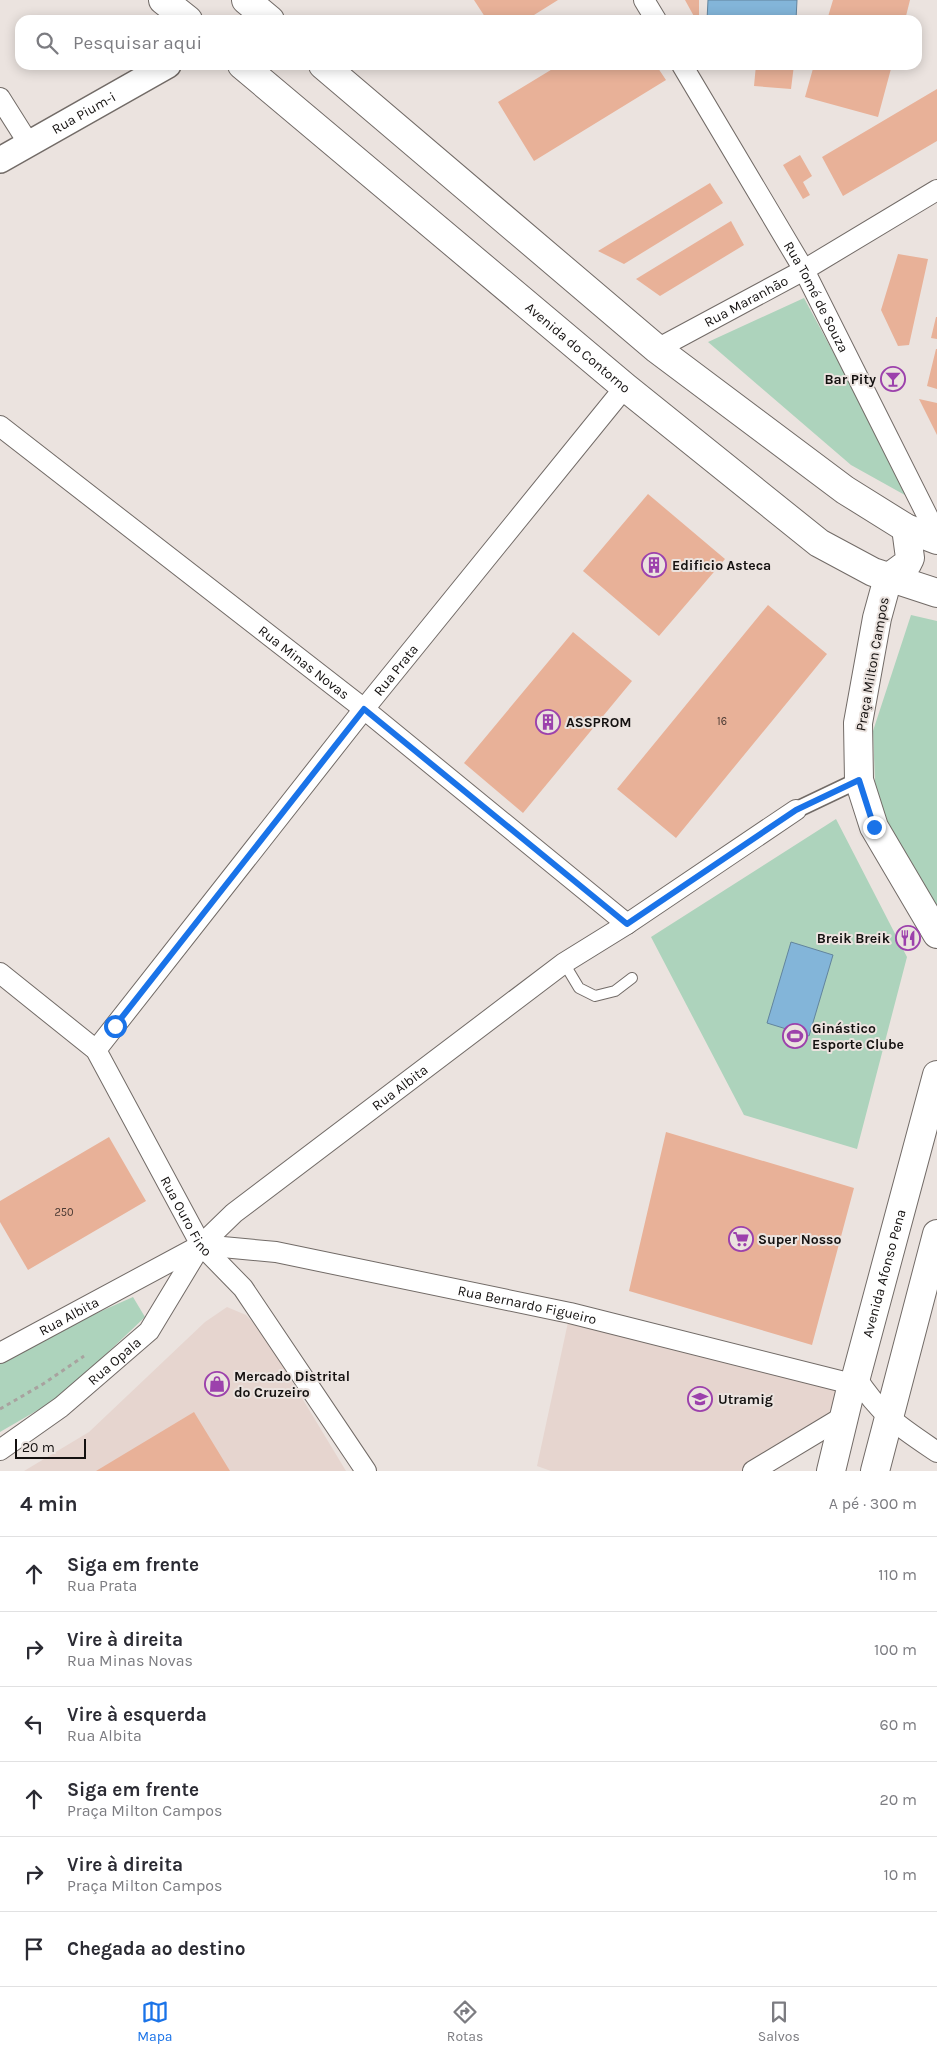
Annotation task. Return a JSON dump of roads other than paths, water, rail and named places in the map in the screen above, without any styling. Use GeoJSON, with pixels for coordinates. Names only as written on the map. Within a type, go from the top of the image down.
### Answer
{"type":"FeatureCollection","features":[{"type":"Feature","properties":{"kind":"main road"},"geometry":{"type":"LineString","coordinates":[[163,0],[182,15]]}},
{"type":"Feature","properties":{"kind":"main road"},"geometry":{"type":"LineString","coordinates":[[248,1],[264,15]]}},
{"type":"Feature","properties":{"kind":"main road","name":"Avenida do Contorno"},"geometry":{"type":"LineString","coordinates":[[248,70],[625,387],[819,543],[888,578],[937,593]]}},
{"type":"Feature","properties":{"kind":"main road"},"geometry":{"type":"LineString","coordinates":[[329,70],[657,349],[845,490],[906,528],[937,540]]}},
{"type":"Feature","properties":{"kind":"main road","name":"Praça Milton Campos"},"geometry":{"type":"LineString","coordinates":[[906,528],[910,558],[907,564],[888,578],[877,618],[858,722],[859,780],[874,827],[937,934]]}},
{"type":"Feature","properties":{"kind":"main road","name":"Avenida Afonso Pena"},"geometry":{"type":"LineString","coordinates":[[831,1471],[937,1075]]}},
{"type":"Feature","properties":{"kind":"main road"},"geometry":{"type":"LineString","coordinates":[[875,1471],[937,1234]]}},
{"type":"Feature","properties":{"kind":"street"},"geometry":{"type":"LineString","coordinates":[[644,0],[653,15]]}},
{"type":"Feature","properties":{"kind":"street","name":"Rua Pium-i"},"geometry":{"type":"LineString","coordinates":[[0,160],[159,70]]}},
{"type":"Feature","properties":{"kind":"street","name":"Rua Tomé de Souza"},"geometry":{"type":"LineString","coordinates":[[685,70],[804,270],[937,535]]}},
{"type":"Feature","properties":{"kind":"street"},"geometry":{"type":"LineString","coordinates":[[0,98],[29,144]]}},
{"type":"Feature","properties":{"kind":"street","name":"Rua Maranhão"},"geometry":{"type":"LineString","coordinates":[[657,349],[804,270],[937,190]]}},
{"type":"Feature","properties":{"kind":"street","name":"Rua Prata"},"geometry":{"type":"LineString","coordinates":[[96,1050],[364,709],[625,387]]}},
{"type":"Feature","properties":{"kind":"street","name":"Rua Minas Novas"},"geometry":{"type":"LineString","coordinates":[[0,426],[364,709],[627,924]]}},
{"type":"Feature","properties":{"kind":"street"},"geometry":{"type":"LineString","coordinates":[[796,810],[859,780]]}},
{"type":"Feature","properties":{"kind":"street","name":"Rua Albita"},"geometry":{"type":"LineString","coordinates":[[0,1353],[201,1246],[234,1213],[564,963],[627,924],[796,810]]}},
{"type":"Feature","properties":{"kind":"street","name":"Rua Ouro Fino"},"geometry":{"type":"LineString","coordinates":[[0,973],[96,1050],[201,1246],[243,1288],[366,1471]]}},
{"type":"Feature","properties":{"kind":"street","name":"Rua Bernardo Figueiro"},"geometry":{"type":"LineString","coordinates":[[201,1246],[276,1252],[570,1313],[854,1380]]}},
{"type":"Feature","properties":{"kind":"street","name":"Rua Opala"},"geometry":{"type":"LineString","coordinates":[[0,1450],[61,1407],[149,1331],[201,1246]]}},
{"type":"Feature","properties":{"kind":"street"},"geometry":{"type":"LineString","coordinates":[[854,1380],[871,1401],[890,1419],[937,1452]]}},
{"type":"Feature","properties":{"kind":"street"},"geometry":{"type":"LineString","coordinates":[[752,1471],[846,1415]]}},
{"type":"Feature","properties":{"kind":"lane"},"geometry":{"type":"LineString","coordinates":[[564,963],[579,988],[595,996],[615,991],[632,978]]}},
{"type":"Feature","properties":{"kind":"water"},"geometry":{"type":"Polygon","coordinates":[[[708,0],[797,0],[796,15],[707,15],[708,0]]]}},
{"type":"Feature","properties":{"kind":"water"},"geometry":{"type":"Polygon","coordinates":[[[791,942],[833,955],[809,1036],[767,1023],[791,942]]]}},
{"type":"Feature","properties":{"kind":"place","name":"Bar Pity"},"geometry":{"type":"Point","coordinates":[893,379]}},
{"type":"Feature","properties":{"kind":"place","name":"Edificio Asteca"},"geometry":{"type":"Point","coordinates":[654,565]}},
{"type":"Feature","properties":{"kind":"place","name":"ASSPROM"},"geometry":{"type":"Point","coordinates":[548,722]}},
{"type":"Feature","properties":{"kind":"place","name":"Breik Breik"},"geometry":{"type":"Point","coordinates":[908,938]}},
{"type":"Feature","properties":{"kind":"place","name":"Ginástico Esporte Clube"},"geometry":{"type":"Point","coordinates":[795,1036]}},
{"type":"Feature","properties":{"kind":"place","name":"Super Nosso"},"geometry":{"type":"Point","coordinates":[741,1239]}},
{"type":"Feature","properties":{"kind":"place","name":"Mercado Distrital do Cruzeiro"},"geometry":{"type":"Point","coordinates":[217,1384]}},
{"type":"Feature","properties":{"kind":"place","name":"Utramig"},"geometry":{"type":"Point","coordinates":[700,1399]}}]}
